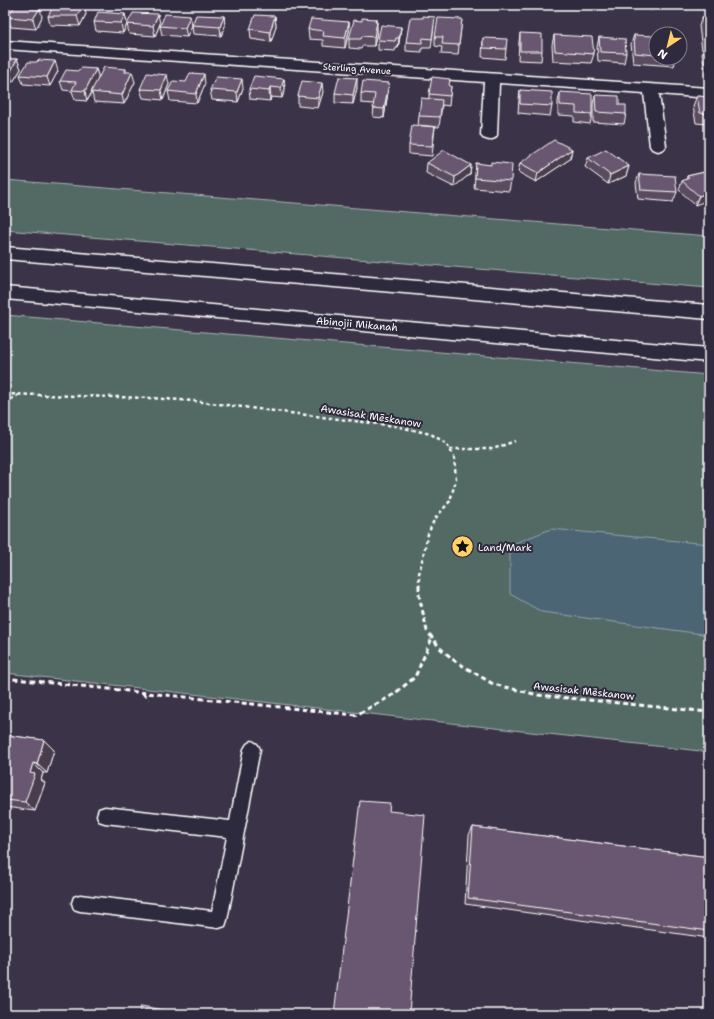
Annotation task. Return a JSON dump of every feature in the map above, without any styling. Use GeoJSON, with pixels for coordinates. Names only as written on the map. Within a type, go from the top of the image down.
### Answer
{"type":"FeatureCollection","features":[{"type":"Feature","properties":{"kind":"main road","name":"Sterling Avenue"},"geometry":{"type":"LineString","coordinates":[[5,45],[709,93]]}},
{"type":"Feature","properties":{"kind":"main road"},"geometry":{"type":"LineString","coordinates":[[489,135],[492,78]]}},
{"type":"Feature","properties":{"kind":"main road"},"geometry":{"type":"LineString","coordinates":[[651,89],[658,146]]}},
{"type":"Feature","properties":{"kind":"main road"},"geometry":{"type":"LineString","coordinates":[[5,253],[709,312]]}},
{"type":"Feature","properties":{"kind":"main road","name":"Abinojii Mikanah"},"geometry":{"type":"LineString","coordinates":[[5,293],[709,355]]}},
{"type":"Feature","properties":{"kind":"lane"},"geometry":{"type":"LineString","coordinates":[[80,903],[218,920],[252,749]]}},
{"type":"Feature","properties":{"kind":"lane"},"geometry":{"type":"LineString","coordinates":[[105,815],[236,830]]}},
{"type":"Feature","properties":{"kind":"path","name":"Awasisak Mēskanow"},"geometry":{"type":"LineString","coordinates":[[5,394],[151,398],[194,401],[380,424],[431,434],[447,444],[450,449],[454,457],[456,479],[450,501],[434,520],[428,534],[419,574],[419,595],[427,631],[440,648],[455,661],[493,684],[538,695],[709,712]]}},
{"type":"Feature","properties":{"kind":"path"},"geometry":{"type":"LineString","coordinates":[[5,403],[19,395]]}},
{"type":"Feature","properties":{"kind":"path"},"geometry":{"type":"LineString","coordinates":[[450,449],[492,449],[515,441]]}},
{"type":"Feature","properties":{"kind":"path"},"geometry":{"type":"LineString","coordinates":[[5,678],[356,715],[393,695],[415,677],[432,638]]}},
{"type":"Feature","properties":{"kind":"path"},"geometry":{"type":"LineString","coordinates":[[144,693],[148,700]]}},
{"type":"Feature","properties":{"kind":"green space"},"geometry":{"type":"Polygon","coordinates":[[[5,180],[709,236],[709,288],[5,230],[5,180]]]}},
{"type":"Feature","properties":{"kind":"green space"},"geometry":{"type":"Polygon","coordinates":[[[5,315],[709,375],[709,752],[5,673],[5,315]]]}},
{"type":"Feature","properties":{"kind":"water"},"geometry":{"type":"Polygon","coordinates":[[[551,529],[709,544],[709,635],[542,612],[510,594],[510,545],[551,529]]]}},
{"type":"Feature","properties":{"kind":"building"},"geometry":{"type":"Polygon","coordinates":[[[5,5],[11,5],[5,14],[5,5]]]}},
{"type":"Feature","properties":{"kind":"building"},"geometry":{"type":"Polygon","coordinates":[[[54,5],[84,5],[77,16],[48,16],[54,5]]]}},
{"type":"Feature","properties":{"kind":"building"},"geometry":{"type":"Polygon","coordinates":[[[15,6],[40,8],[33,19],[7,17],[15,6]]]}},
{"type":"Feature","properties":{"kind":"building"},"geometry":{"type":"Polygon","coordinates":[[[98,12],[125,14],[121,23],[94,22],[98,12]]]}},
{"type":"Feature","properties":{"kind":"building"},"geometry":{"type":"Polygon","coordinates":[[[133,13],[158,14],[153,26],[127,24],[133,13]]]}},
{"type":"Feature","properties":{"kind":"building"},"geometry":{"type":"Polygon","coordinates":[[[165,14],[190,16],[185,28],[160,26],[165,14]]]}},
{"type":"Feature","properties":{"kind":"building"},"geometry":{"type":"Polygon","coordinates":[[[196,15],[224,16],[220,27],[192,25],[196,15]]]}},
{"type":"Feature","properties":{"kind":"building"},"geometry":{"type":"Polygon","coordinates":[[[255,15],[275,16],[270,32],[250,29],[255,15]]]}},
{"type":"Feature","properties":{"kind":"building"},"geometry":{"type":"Polygon","coordinates":[[[423,16],[435,17],[432,39],[423,38],[422,43],[406,42],[410,18],[423,18],[423,16]]]}},
{"type":"Feature","properties":{"kind":"building"},"geometry":{"type":"Polygon","coordinates":[[[702,17],[709,17],[709,41],[706,41],[702,17]]]}},
{"type":"Feature","properties":{"kind":"building"},"geometry":{"type":"Polygon","coordinates":[[[362,18],[376,19],[375,22],[377,22],[374,37],[362,36],[361,39],[349,39],[354,20],[362,21],[362,18]]]}},
{"type":"Feature","properties":{"kind":"building"},"geometry":{"type":"Polygon","coordinates":[[[438,18],[462,19],[459,45],[442,44],[443,37],[435,37],[438,18]]]}},
{"type":"Feature","properties":{"kind":"building"},"geometry":{"type":"Polygon","coordinates":[[[311,19],[349,22],[345,38],[323,36],[324,31],[308,29],[311,19]]]}},
{"type":"Feature","properties":{"kind":"building"},"geometry":{"type":"Polygon","coordinates":[[[381,25],[401,27],[399,38],[396,38],[395,41],[378,40],[381,25]]]}},
{"type":"Feature","properties":{"kind":"building"},"geometry":{"type":"Polygon","coordinates":[[[520,33],[542,34],[542,51],[520,51],[520,33]]]}},
{"type":"Feature","properties":{"kind":"building"},"geometry":{"type":"Polygon","coordinates":[[[554,35],[592,37],[594,54],[555,51],[554,35]]]}},
{"type":"Feature","properties":{"kind":"building"},"geometry":{"type":"Polygon","coordinates":[[[634,35],[648,36],[648,54],[635,53],[634,35]]]}},
{"type":"Feature","properties":{"kind":"building"},"geometry":{"type":"Polygon","coordinates":[[[599,37],[625,39],[626,53],[600,52],[599,37]]]}},
{"type":"Feature","properties":{"kind":"building"},"geometry":{"type":"Polygon","coordinates":[[[483,38],[507,39],[506,49],[483,48],[483,38]]]}},
{"type":"Feature","properties":{"kind":"building"},"geometry":{"type":"Polygon","coordinates":[[[706,45],[709,45],[709,64],[706,45]]]}},
{"type":"Feature","properties":{"kind":"building"},"geometry":{"type":"Polygon","coordinates":[[[5,59],[17,59],[10,73],[5,73],[5,59]]]}},
{"type":"Feature","properties":{"kind":"building"},"geometry":{"type":"Polygon","coordinates":[[[39,60],[55,61],[47,77],[20,75],[28,62],[37,62],[39,60]]]}},
{"type":"Feature","properties":{"kind":"building"},"geometry":{"type":"Polygon","coordinates":[[[104,67],[126,69],[124,72],[132,72],[122,95],[91,92],[104,67]]]}},
{"type":"Feature","properties":{"kind":"building"},"geometry":{"type":"Polygon","coordinates":[[[81,68],[96,69],[85,91],[72,90],[76,82],[60,81],[66,70],[79,71],[81,68]]]}},
{"type":"Feature","properties":{"kind":"building"},"geometry":{"type":"Polygon","coordinates":[[[147,73],[167,75],[161,90],[140,89],[147,73]]]}},
{"type":"Feature","properties":{"kind":"building"},"geometry":{"type":"Polygon","coordinates":[[[190,73],[204,74],[196,94],[168,91],[173,81],[186,82],[190,73]]]}},
{"type":"Feature","properties":{"kind":"building"},"geometry":{"type":"Polygon","coordinates":[[[254,76],[284,79],[281,88],[270,87],[269,91],[249,89],[254,76]]]}},
{"type":"Feature","properties":{"kind":"building"},"geometry":{"type":"Polygon","coordinates":[[[216,77],[242,79],[237,92],[210,90],[216,77]]]}},
{"type":"Feature","properties":{"kind":"building"},"geometry":{"type":"Polygon","coordinates":[[[339,77],[357,78],[353,95],[335,93],[339,77]]]}},
{"type":"Feature","properties":{"kind":"building"},"geometry":{"type":"Polygon","coordinates":[[[432,77],[450,79],[450,96],[429,94],[432,77]]]}},
{"type":"Feature","properties":{"kind":"building"},"geometry":{"type":"Polygon","coordinates":[[[302,81],[322,83],[318,98],[298,96],[302,81]]]}},
{"type":"Feature","properties":{"kind":"building"},"geometry":{"type":"Polygon","coordinates":[[[363,81],[389,83],[384,109],[373,108],[375,94],[361,93],[363,81]]]}},
{"type":"Feature","properties":{"kind":"building"},"geometry":{"type":"Polygon","coordinates":[[[520,90],[552,92],[552,106],[520,104],[520,90]]]}},
{"type":"Feature","properties":{"kind":"building"},"geometry":{"type":"Polygon","coordinates":[[[560,92],[592,94],[592,114],[576,113],[576,106],[560,105],[560,92]]]}},
{"type":"Feature","properties":{"kind":"building"},"geometry":{"type":"Polygon","coordinates":[[[595,95],[619,96],[619,105],[626,105],[626,114],[596,112],[595,95]]]}},
{"type":"Feature","properties":{"kind":"building"},"geometry":{"type":"Polygon","coordinates":[[[697,96],[709,97],[709,114],[700,113],[697,96]]]}},
{"type":"Feature","properties":{"kind":"building"},"geometry":{"type":"Polygon","coordinates":[[[421,98],[442,100],[440,117],[419,116],[421,98]]]}},
{"type":"Feature","properties":{"kind":"building"},"geometry":{"type":"Polygon","coordinates":[[[412,125],[435,127],[432,146],[409,145],[412,125]]]}},
{"type":"Feature","properties":{"kind":"building"},"geometry":{"type":"Polygon","coordinates":[[[554,140],[572,149],[538,173],[520,163],[554,140]]]}},
{"type":"Feature","properties":{"kind":"building"},"geometry":{"type":"Polygon","coordinates":[[[606,149],[629,166],[610,175],[588,158],[606,149]]]}},
{"type":"Feature","properties":{"kind":"building"},"geometry":{"type":"Polygon","coordinates":[[[444,150],[471,165],[455,177],[427,163],[444,150]]]}},
{"type":"Feature","properties":{"kind":"building"},"geometry":{"type":"Polygon","coordinates":[[[491,162],[512,164],[511,181],[475,178],[476,163],[491,165],[491,162]]]}},
{"type":"Feature","properties":{"kind":"building"},"geometry":{"type":"Polygon","coordinates":[[[709,171],[709,192],[699,196],[682,181],[689,178],[687,176],[709,171]]]}},
{"type":"Feature","properties":{"kind":"building"},"geometry":{"type":"Polygon","coordinates":[[[639,174],[675,176],[677,192],[641,190],[639,174]]]}},
{"type":"Feature","properties":{"kind":"building"},"geometry":{"type":"Polygon","coordinates":[[[5,735],[44,740],[37,764],[33,763],[30,773],[35,774],[25,802],[5,800],[5,735]]]}},
{"type":"Feature","properties":{"kind":"building"},"geometry":{"type":"Polygon","coordinates":[[[360,801],[390,803],[389,811],[425,815],[409,1014],[334,1014],[360,801]]]}},
{"type":"Feature","properties":{"kind":"building"},"geometry":{"type":"Polygon","coordinates":[[[473,827],[709,857],[709,931],[468,898],[473,827]]]}},
{"type":"Feature","properties":{"kind":"building"},"geometry":{"type":"Polygon","coordinates":[[[141,1006],[185,1014],[139,1014],[141,1006]]]}},
{"type":"Feature","properties":{"kind":"place","name":"Land/Mark"},"geometry":{"type":"Point","coordinates":[462,547]}}]}
